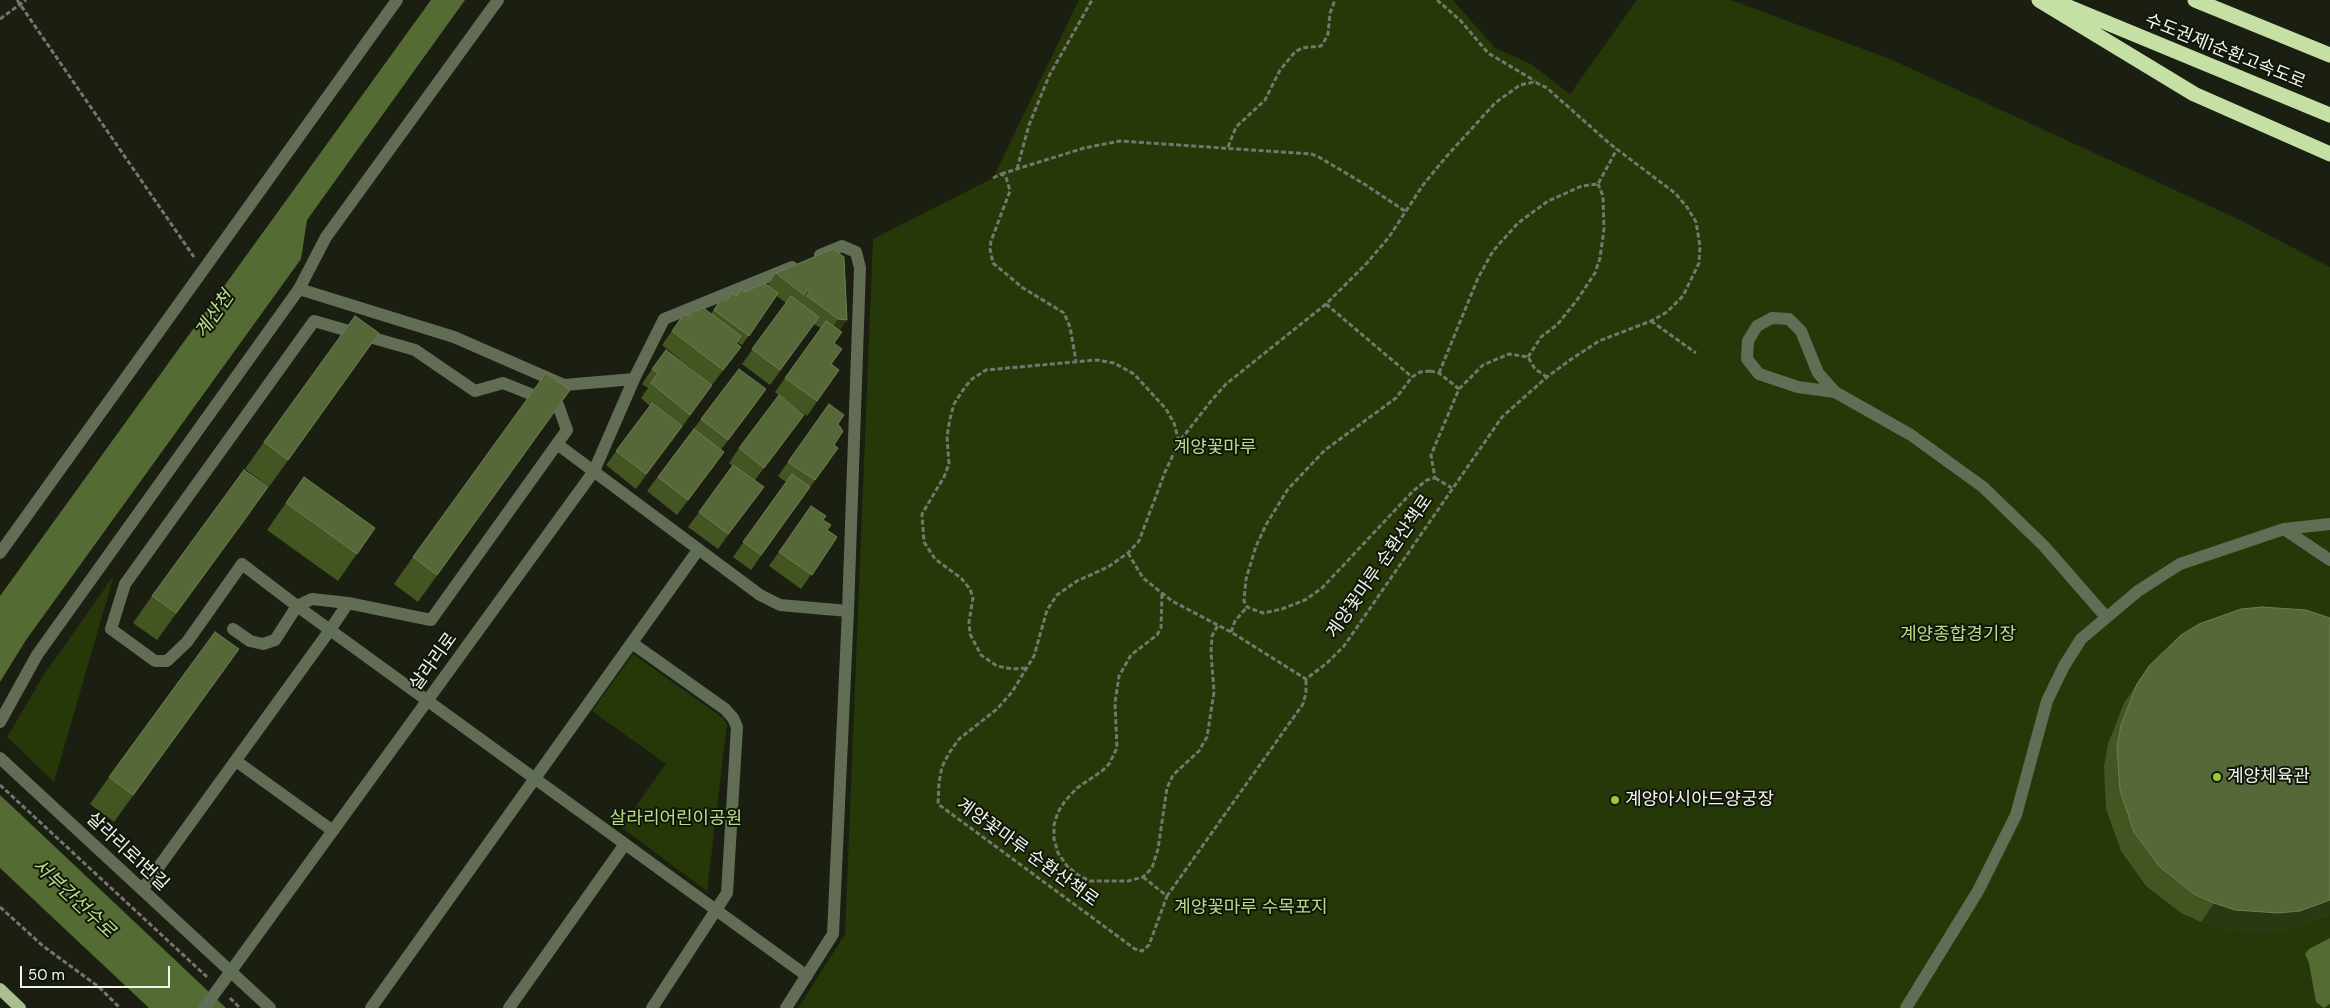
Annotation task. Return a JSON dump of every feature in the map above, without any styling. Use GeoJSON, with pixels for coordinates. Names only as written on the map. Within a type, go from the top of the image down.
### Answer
{"type":"FeatureCollection","features":[{"type":"Feature","properties":{"kind":"highway"},"geometry":{"type":"LineString","coordinates":[[2039,0],[2194,94],[2330,154]]}},
{"type":"Feature","properties":{"kind":"highway","name":"수도권제1순환고속도로"},"geometry":{"type":"LineString","coordinates":[[2050,0],[2330,115]]}},
{"type":"Feature","properties":{"kind":"highway","name":"수도권제1순환고속도로"},"geometry":{"type":"LineString","coordinates":[[2195,0],[2330,56]]}},
{"type":"Feature","properties":{"kind":"main road"},"geometry":{"type":"LineString","coordinates":[[0,989],[20,1008]]}},
{"type":"Feature","properties":{"kind":"street"},"geometry":{"type":"LineString","coordinates":[[0,553],[397,0]]}},
{"type":"Feature","properties":{"kind":"street"},"geometry":{"type":"LineString","coordinates":[[0,722],[37,655],[299,289],[326,237],[498,0]]}},
{"type":"Feature","properties":{"kind":"street","name":"살라리로"},"geometry":{"type":"LineString","coordinates":[[204,1008],[594,471],[634,379],[664,319],[842,246],[856,252],[860,268],[848,611]]}},
{"type":"Feature","properties":{"kind":"street"},"geometry":{"type":"LineString","coordinates":[[299,289],[454,337],[564,384],[634,379]]}},
{"type":"Feature","properties":{"kind":"street"},"geometry":{"type":"LineString","coordinates":[[1835,392],[1798,387],[1758,374],[1747,359],[1748,341],[1757,326],[1772,318],[1789,319],[1801,331],[1818,373],[1835,392],[1911,435],[1982,488],[2044,546],[2106,617]]}},
{"type":"Feature","properties":{"kind":"street"},"geometry":{"type":"LineString","coordinates":[[233,629],[250,642],[263,644],[274,640],[297,606],[312,599],[348,603],[431,620],[567,430],[558,405],[504,383],[475,391],[415,350],[314,321],[125,584],[111,629],[155,661],[167,661],[187,642],[242,564],[297,606],[807,976]]}},
{"type":"Feature","properties":{"kind":"street"},"geometry":{"type":"LineString","coordinates":[[557,444],[760,595],[780,606],[848,611],[833,934],[786,1008]]}},
{"type":"Feature","properties":{"kind":"street"},"geometry":{"type":"LineString","coordinates":[[1906,1008],[1978,891],[2016,815],[2047,701],[2064,666],[2081,638],[2138,591],[2180,564],[2284,529],[2330,524]]}},
{"type":"Feature","properties":{"kind":"street"},"geometry":{"type":"LineString","coordinates":[[2284,529],[2330,560]]}},
{"type":"Feature","properties":{"kind":"street"},"geometry":{"type":"LineString","coordinates":[[372,1008],[698,550]]}},
{"type":"Feature","properties":{"kind":"street"},"geometry":{"type":"LineString","coordinates":[[142,890],[348,603]]}},
{"type":"Feature","properties":{"kind":"street"},"geometry":{"type":"LineString","coordinates":[[632,643],[725,709],[733,718],[737,727],[727,893],[652,1008]]}},
{"type":"Feature","properties":{"kind":"street","name":"살라리로1번길"},"geometry":{"type":"LineString","coordinates":[[0,758],[142,890],[223,982],[270,1008]]}},
{"type":"Feature","properties":{"kind":"street"},"geometry":{"type":"LineString","coordinates":[[236,761],[333,831]]}},
{"type":"Feature","properties":{"kind":"street"},"geometry":{"type":"LineString","coordinates":[[509,1008],[625,844]]}},
{"type":"Feature","properties":{"kind":"path"},"geometry":{"type":"LineString","coordinates":[[17,0],[203,270]]}},
{"type":"Feature","properties":{"kind":"path"},"geometry":{"type":"LineString","coordinates":[[0,19],[26,0]]}},
{"type":"Feature","properties":{"kind":"path"},"geometry":{"type":"LineString","coordinates":[[1017,169],[1030,125],[1049,76],[1092,0]]}},
{"type":"Feature","properties":{"kind":"path"},"geometry":{"type":"LineString","coordinates":[[1228,147],[1236,128],[1265,100],[1280,70],[1295,52],[1302,48],[1321,46],[1328,34],[1330,13],[1335,0]]}},
{"type":"Feature","properties":{"kind":"path","name":"계양꽃마루 순환산책로"},"geometry":{"type":"LineString","coordinates":[[1436,0],[1460,20],[1488,53],[1547,88],[1617,149],[1675,193],[1687,207],[1696,222],[1700,246],[1699,263],[1683,296],[1667,312],[1651,321],[1599,341],[1547,377],[1502,417],[1344,646],[1327,663],[1306,679],[1306,693],[1303,704],[1167,896],[1149,945],[1142,950],[1135,949],[938,804],[942,767],[949,753],[969,730],[997,709],[1012,692],[1034,656],[1047,610],[1057,595],[1108,567],[1128,553],[1139,541],[1165,472],[1179,442],[1226,384],[1326,304],[1367,264],[1446,157],[1495,103],[1520,85],[1535,82]]}},
{"type":"Feature","properties":{"kind":"path"},"geometry":{"type":"LineString","coordinates":[[993,178],[1084,148],[1120,141],[1154,145],[1228,147],[1317,156],[1405,211]]}},
{"type":"Feature","properties":{"kind":"path"},"geometry":{"type":"LineString","coordinates":[[1598,184],[1617,149]]}},
{"type":"Feature","properties":{"kind":"path"},"geometry":{"type":"LineString","coordinates":[[1001,174],[1006,177],[1010,191],[991,241],[991,258],[998,268],[1023,288],[1064,312],[1070,327],[1076,361]]}},
{"type":"Feature","properties":{"kind":"path"},"geometry":{"type":"LineString","coordinates":[[1547,377],[1535,369],[1528,357],[1535,344],[1557,325],[1577,300],[1594,273],[1600,258],[1604,229],[1603,196],[1598,184]]}},
{"type":"Feature","properties":{"kind":"path"},"geometry":{"type":"LineString","coordinates":[[1438,373],[1478,278],[1494,251],[1506,236],[1525,217],[1548,201],[1582,186],[1598,184]]}},
{"type":"Feature","properties":{"kind":"path"},"geometry":{"type":"LineString","coordinates":[[1326,304],[1412,376]]}},
{"type":"Feature","properties":{"kind":"path"},"geometry":{"type":"LineString","coordinates":[[1651,321],[1696,353]]}},
{"type":"Feature","properties":{"kind":"path","name":"계양꽃마루 순환산책로"},"geometry":{"type":"LineString","coordinates":[[1435,478],[1431,455],[1459,390],[1483,365],[1493,360],[1509,354],[1528,357]]}},
{"type":"Feature","properties":{"kind":"path"},"geometry":{"type":"LineString","coordinates":[[1027,668],[1012,669],[998,666],[981,655],[970,634],[969,622],[973,598],[970,588],[961,578],[935,559],[924,542],[922,514],[944,477],[949,464],[947,436],[954,404],[972,379],[986,370],[1021,369],[1076,361],[1096,360],[1114,363],[1134,374],[1166,409],[1174,423],[1179,442]]}},
{"type":"Feature","properties":{"kind":"path"},"geometry":{"type":"LineString","coordinates":[[1231,632],[1235,621],[1247,607],[1244,600],[1246,579],[1256,546],[1267,523],[1288,489],[1325,450],[1396,398],[1412,376],[1420,372],[1438,373],[1459,390]]}},
{"type":"Feature","properties":{"kind":"path","name":"계양꽃마루 순환산책로"},"geometry":{"type":"LineString","coordinates":[[1247,607],[1263,613],[1282,609],[1305,600],[1322,588],[1413,491],[1426,480],[1435,478],[1452,488]]}},
{"type":"Feature","properties":{"kind":"path"},"geometry":{"type":"LineString","coordinates":[[1128,553],[1143,578],[1162,594],[1231,632],[1306,679]]}},
{"type":"Feature","properties":{"kind":"path","name":"계양꽃마루 순환산책로"},"geometry":{"type":"LineString","coordinates":[[1143,876],[1128,881],[1111,883],[1090,881],[1078,876],[1067,866],[1058,853],[1054,840],[1054,825],[1058,812],[1065,801],[1077,788],[1109,764],[1117,748],[1115,703],[1119,676],[1131,655],[1157,635],[1161,628],[1162,594]]}},
{"type":"Feature","properties":{"kind":"path"},"geometry":{"type":"LineString","coordinates":[[1167,896],[1143,876],[1152,868],[1158,849],[1165,798],[1173,776],[1199,751],[1206,737],[1214,692],[1211,652],[1212,636],[1218,625]]}},
{"type":"Feature","properties":{"kind":"path"},"geometry":{"type":"LineString","coordinates":[[0,784],[223,982],[240,1008]]}},
{"type":"Feature","properties":{"kind":"path"},"geometry":{"type":"LineString","coordinates":[[0,908],[43,946],[99,987],[120,1008]]}},
{"type":"Feature","properties":{"kind":"green space"},"geometry":{"type":"Polygon","coordinates":[[[1079,0],[1453,0],[1495,48],[1531,64],[1570,94],[1637,0],[1731,0],[1890,59],[2238,219],[2330,267],[2330,1008],[798,1008],[845,934],[873,239],[993,178],[1079,0]]]}},
{"type":"Feature","properties":{"kind":"green space"},"geometry":{"type":"Polygon","coordinates":[[[114,575],[54,782],[7,737],[43,676],[114,575]]]}},
{"type":"Feature","properties":{"kind":"green space","name":"살라리어린이공원"},"geometry":{"type":"Polygon","coordinates":[[[633,654],[723,718],[727,724],[707,891],[621,827],[666,764],[592,711],[633,654]]]}},
{"type":"Feature","properties":{"kind":"water","name":"계산천"},"geometry":{"type":"Polygon","coordinates":[[[431,0],[465,0],[307,220],[301,259],[26,640],[0,682],[0,596],[431,0]]]}},
{"type":"Feature","properties":{"kind":"water","name":"서부간선수로"},"geometry":{"type":"Polygon","coordinates":[[[0,795],[226,1008],[149,1008],[0,868],[0,795]]]}},
{"type":"Feature","properties":{"kind":"water"},"geometry":{"type":"Polygon","coordinates":[[[2330,938],[2330,1004],[2324,1008],[2316,1002],[2309,963],[2305,954],[2309,949],[2330,938]]]}},
{"type":"Feature","properties":{"kind":"building"},"geometry":{"type":"Polygon","coordinates":[[[833,249],[844,257],[847,320],[838,319],[807,296],[810,292],[807,290],[804,295],[776,273],[833,249]]]}},
{"type":"Feature","properties":{"kind":"building"},"geometry":{"type":"Polygon","coordinates":[[[764,283],[778,293],[749,336],[714,310],[721,299],[725,302],[732,293],[737,296],[741,289],[745,292],[764,283]]]}},
{"type":"Feature","properties":{"kind":"building"},"geometry":{"type":"Polygon","coordinates":[[[791,296],[819,317],[780,370],[752,349],[791,296]]]}},
{"type":"Feature","properties":{"kind":"building"},"geometry":{"type":"Polygon","coordinates":[[[702,307],[741,336],[736,343],[741,347],[723,370],[672,331],[684,314],[689,316],[693,310],[699,311],[702,307]]]}},
{"type":"Feature","properties":{"kind":"building"},"geometry":{"type":"Polygon","coordinates":[[[355,316],[379,333],[288,460],[264,442],[355,316]]]}},
{"type":"Feature","properties":{"kind":"building"},"geometry":{"type":"Polygon","coordinates":[[[826,321],[842,332],[834,343],[842,349],[831,364],[839,370],[817,401],[785,378],[826,321]]]}},
{"type":"Feature","properties":{"kind":"building"},"geometry":{"type":"Polygon","coordinates":[[[666,350],[712,385],[690,415],[651,383],[658,373],[652,369],[666,350]]]}},
{"type":"Feature","properties":{"kind":"building"},"geometry":{"type":"Polygon","coordinates":[[[739,369],[766,389],[728,440],[701,419],[739,369]]]}},
{"type":"Feature","properties":{"kind":"building"},"geometry":{"type":"Polygon","coordinates":[[[546,373],[570,390],[437,575],[413,557],[546,373]]]}},
{"type":"Feature","properties":{"kind":"building"},"geometry":{"type":"Polygon","coordinates":[[[779,395],[804,415],[764,468],[739,448],[779,395]]]}},
{"type":"Feature","properties":{"kind":"building"},"geometry":{"type":"Polygon","coordinates":[[[652,403],[682,426],[646,474],[616,451],[652,403]]]}},
{"type":"Feature","properties":{"kind":"building"},"geometry":{"type":"Polygon","coordinates":[[[829,404],[844,415],[838,424],[843,431],[834,445],[838,448],[815,480],[788,462],[829,404]]]}},
{"type":"Feature","properties":{"kind":"building"},"geometry":{"type":"Polygon","coordinates":[[[694,429],[724,452],[688,500],[658,477],[694,429]]]}},
{"type":"Feature","properties":{"kind":"building"},"geometry":{"type":"Polygon","coordinates":[[[733,465],[764,487],[728,534],[699,512],[733,465]]]}},
{"type":"Feature","properties":{"kind":"building"},"geometry":{"type":"Polygon","coordinates":[[[244,470],[268,487],[176,613],[152,596],[244,470]]]}},
{"type":"Feature","properties":{"kind":"building"},"geometry":{"type":"Polygon","coordinates":[[[792,474],[810,487],[761,555],[743,542],[792,474]]]}},
{"type":"Feature","properties":{"kind":"building"},"geometry":{"type":"Polygon","coordinates":[[[304,477],[375,528],[357,554],[286,503],[304,477]]]}},
{"type":"Feature","properties":{"kind":"building"},"geometry":{"type":"Polygon","coordinates":[[[811,506],[826,516],[823,520],[831,525],[827,530],[837,537],[812,575],[779,552],[811,506]]]}},
{"type":"Feature","properties":{"kind":"building","name":"계양체육관"},"geometry":{"type":"Polygon","coordinates":[[[2262,607],[2306,610],[2330,618],[2330,900],[2300,911],[2278,913],[2235,910],[2214,903],[2194,894],[2160,867],[2134,832],[2120,790],[2117,747],[2121,725],[2137,684],[2149,666],[2181,635],[2199,624],[2241,609],[2262,607]]]}},
{"type":"Feature","properties":{"kind":"building"},"geometry":{"type":"Polygon","coordinates":[[[215,632],[239,649],[133,795],[109,777],[215,632]]]}},
{"type":"Feature","properties":{"kind":"place","name":"계양체육관"},"geometry":{"type":"Point","coordinates":[2217,777]}},
{"type":"Feature","properties":{"kind":"place","name":"계양아시아드양궁장"},"geometry":{"type":"Point","coordinates":[1615,800]}},
{"type":"Feature","properties":{"kind":"park label","name":"계양꽃마루"},"geometry":{"type":"Point","coordinates":[1215,448]}},
{"type":"Feature","properties":{"kind":"park label","name":"계양종합경기장"},"geometry":{"type":"Point","coordinates":[1958,635]}},
{"type":"Feature","properties":{"kind":"park label","name":"계양꽃마루 수목포지"},"geometry":{"type":"Point","coordinates":[1251,908]}}]}
